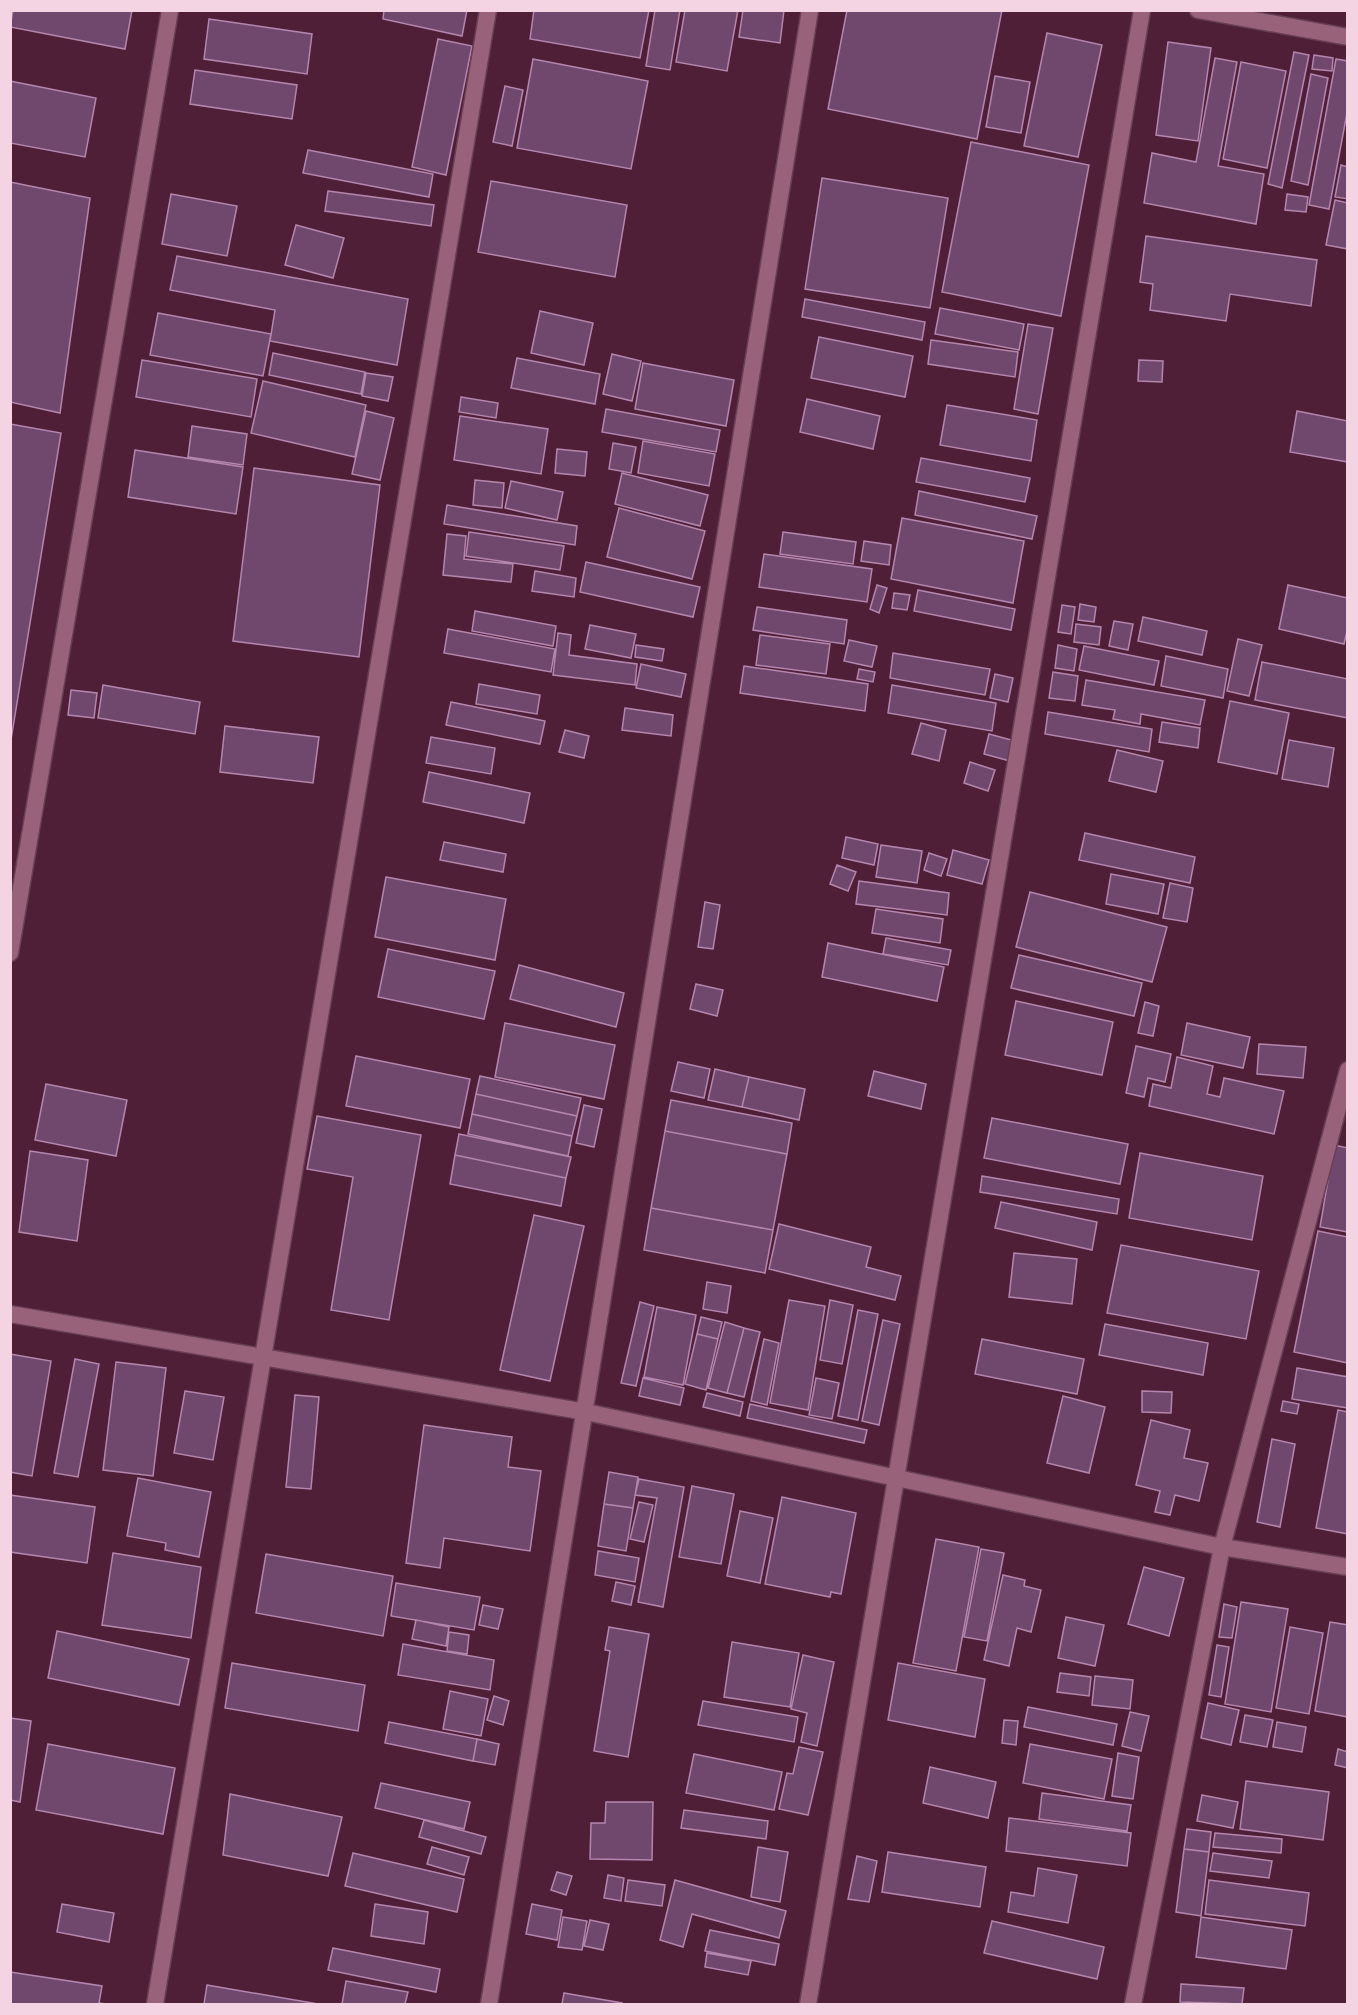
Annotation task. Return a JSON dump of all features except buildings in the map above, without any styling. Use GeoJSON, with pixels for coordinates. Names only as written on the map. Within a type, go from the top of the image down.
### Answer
{"type":"FeatureCollection","features":[{"type":"Feature","properties":{"kind":"street"},"geometry":{"type":"LineString","coordinates":[[10,953],[170,10]]}},
{"type":"Feature","properties":{"kind":"street"},"geometry":{"type":"LineString","coordinates":[[155,2004],[265,1357],[488,10]]}},
{"type":"Feature","properties":{"kind":"street"},"geometry":{"type":"LineString","coordinates":[[489,2004],[810,10]]}},
{"type":"Feature","properties":{"kind":"street"},"geometry":{"type":"LineString","coordinates":[[808,2004],[898,1479],[1142,10]]}},
{"type":"Feature","properties":{"kind":"street"},"geometry":{"type":"LineString","coordinates":[[1198,10],[1347,37]]}},
{"type":"Feature","properties":{"kind":"street"},"geometry":{"type":"LineString","coordinates":[[1133,2004],[1222,1547],[1347,1070]]}},
{"type":"Feature","properties":{"kind":"street"},"geometry":{"type":"LineString","coordinates":[[10,1314],[586,1412],[1222,1547],[1347,1567]]}}]}
